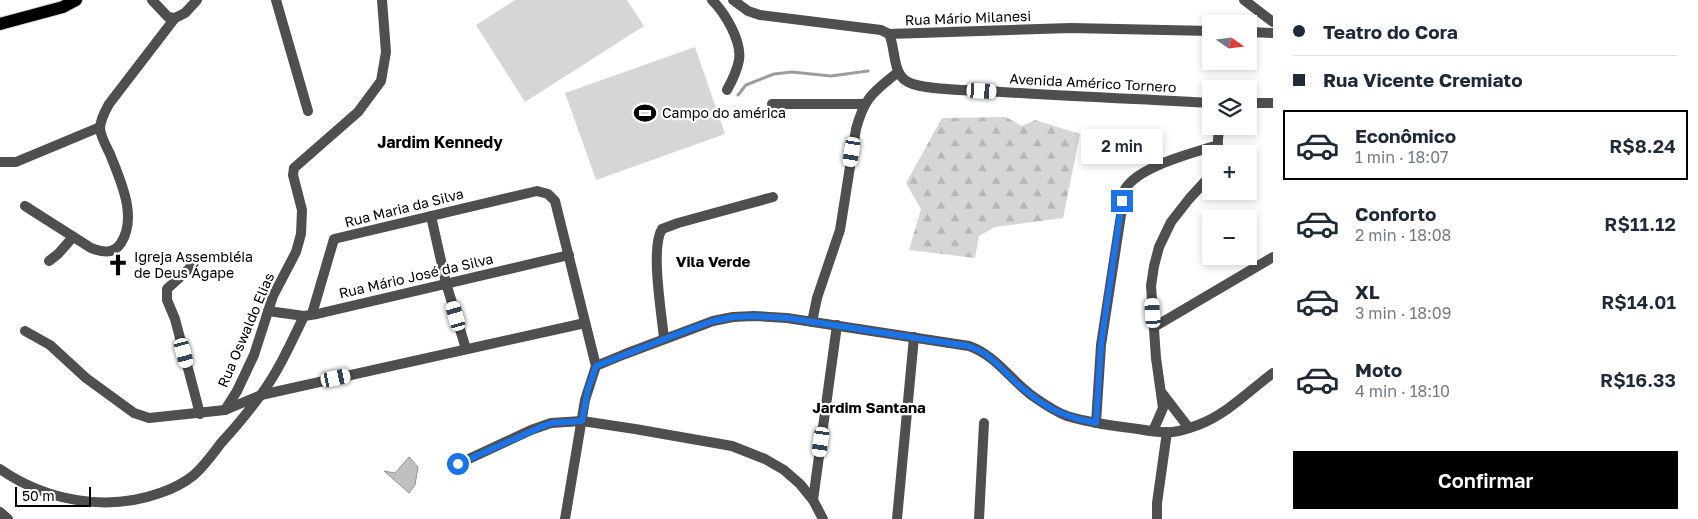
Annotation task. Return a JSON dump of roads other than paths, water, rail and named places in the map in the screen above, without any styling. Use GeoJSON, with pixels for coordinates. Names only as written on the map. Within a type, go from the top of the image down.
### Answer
{"type":"FeatureCollection","features":[{"type":"Feature","properties":{"kind":"main road"},"geometry":{"type":"LineString","coordinates":[[0,24],[63,7],[76,0]]}},
{"type":"Feature","properties":{"kind":"street"},"geometry":{"type":"LineString","coordinates":[[152,0],[168,17],[175,18]]}},
{"type":"Feature","properties":{"kind":"street"},"geometry":{"type":"LineString","coordinates":[[25,206],[90,248],[110,252],[118,246],[126,233],[127,213],[122,184],[102,136],[100,127],[104,113],[175,18],[185,13],[197,0]]}},
{"type":"Feature","properties":{"kind":"street"},"geometry":{"type":"LineString","coordinates":[[276,0],[308,111]]}},
{"type":"Feature","properties":{"kind":"street","name":"Rua Oswaldo Elias"},"geometry":{"type":"LineString","coordinates":[[225,410],[254,355],[273,296],[296,252],[301,234],[302,210],[293,175],[294,168],[358,112],[381,81],[386,52],[382,0]]}},
{"type":"Feature","properties":{"kind":"street"},"geometry":{"type":"LineString","coordinates":[[712,0],[722,10],[738,46],[739,59],[727,90]]}},
{"type":"Feature","properties":{"kind":"street","name":"Rua Mário Milanesi"},"geometry":{"type":"LineString","coordinates":[[733,0],[748,11],[760,15],[881,30],[889,34],[1071,28],[1202,32]]}},
{"type":"Feature","properties":{"kind":"street"},"geometry":{"type":"LineString","coordinates":[[1244,0],[1273,22]]}},
{"type":"Feature","properties":{"kind":"street"},"geometry":{"type":"LineString","coordinates":[[1258,32],[1273,33]]}},
{"type":"Feature","properties":{"kind":"street"},"geometry":{"type":"LineString","coordinates":[[812,322],[817,298],[840,230],[856,129],[864,104],[870,95],[898,72],[893,42],[889,34]]}},
{"type":"Feature","properties":{"kind":"street","name":"Avenida Américo Tornero"},"geometry":{"type":"LineString","coordinates":[[898,72],[908,82],[946,89],[1202,103]]}},
{"type":"Feature","properties":{"kind":"street"},"geometry":{"type":"LineString","coordinates":[[1257,103],[1273,103]]}},
{"type":"Feature","properties":{"kind":"street"},"geometry":{"type":"LineString","coordinates":[[772,104],[864,104]]}},
{"type":"Feature","properties":{"kind":"street"},"geometry":{"type":"LineString","coordinates":[[0,162],[16,162],[100,127]]}},
{"type":"Feature","properties":{"kind":"street"},"geometry":{"type":"LineString","coordinates":[[1096,423],[1101,345],[1125,189],[1134,177],[1176,158],[1202,153]]}},
{"type":"Feature","properties":{"kind":"street"},"geometry":{"type":"LineString","coordinates":[[1190,428],[1162,392],[1159,385],[1151,286],[1159,247],[1171,222],[1202,185]]}},
{"type":"Feature","properties":{"kind":"street","name":"Rua Maria da Silva"},"geometry":{"type":"LineString","coordinates":[[0,469],[27,485],[62,497],[96,502],[145,498],[171,489],[193,475],[261,395],[294,340],[308,315],[334,239],[536,191],[548,194],[555,201],[569,255]]}},
{"type":"Feature","properties":{"kind":"street"},"geometry":{"type":"LineString","coordinates":[[664,339],[656,253],[662,229],[773,197]]}},
{"type":"Feature","properties":{"kind":"street"},"geometry":{"type":"LineString","coordinates":[[430,216],[446,283],[466,349]]}},
{"type":"Feature","properties":{"kind":"street"},"geometry":{"type":"LineString","coordinates":[[49,261],[73,237]]}},
{"type":"Feature","properties":{"kind":"street"},"geometry":{"type":"LineString","coordinates":[[565,519],[588,389],[596,366],[569,255]]}},
{"type":"Feature","properties":{"kind":"street","name":"Rua Mário José da Silva"},"geometry":{"type":"LineString","coordinates":[[268,311],[308,315],[569,255]]}},
{"type":"Feature","properties":{"kind":"street"},"geometry":{"type":"LineString","coordinates":[[1154,327],[1273,257]]}},
{"type":"Feature","properties":{"kind":"street"},"geometry":{"type":"LineString","coordinates":[[192,267],[167,289],[166,300],[175,319],[200,414]]}},
{"type":"Feature","properties":{"kind":"street"},"geometry":{"type":"LineString","coordinates":[[596,366],[713,321],[733,317],[754,316],[812,322],[914,336],[978,349],[991,357],[1012,379],[1034,397],[1066,415],[1096,423],[1168,432],[1190,428],[1208,420],[1232,406],[1249,390],[1273,373]]}},
{"type":"Feature","properties":{"kind":"street"},"geometry":{"type":"LineString","coordinates":[[26,331],[54,349],[86,378],[134,413],[149,418],[225,410],[261,395],[585,323]]}},
{"type":"Feature","properties":{"kind":"street"},"geometry":{"type":"LineString","coordinates":[[813,500],[837,326]]}},
{"type":"Feature","properties":{"kind":"street"},"geometry":{"type":"LineString","coordinates":[[897,519],[914,336]]}},
{"type":"Feature","properties":{"kind":"street"},"geometry":{"type":"LineString","coordinates":[[1153,431],[1163,408],[1162,392]]}},
{"type":"Feature","properties":{"kind":"street"},"geometry":{"type":"LineString","coordinates":[[458,464],[551,423],[582,421],[732,446],[757,455],[784,470],[800,484],[813,500],[823,519]]}},
{"type":"Feature","properties":{"kind":"street"},"geometry":{"type":"LineString","coordinates":[[979,519],[984,423]]}},
{"type":"Feature","properties":{"kind":"street"},"geometry":{"type":"LineString","coordinates":[[1157,519],[1157,503],[1168,432]]}},
{"type":"Feature","properties":{"kind":"street"},"geometry":{"type":"LineString","coordinates":[[0,512],[8,519]]}},
{"type":"Feature","properties":{"kind":"waterway"},"geometry":{"type":"LineString","coordinates":[[738,95],[746,85],[774,74],[792,72],[831,76],[868,71]]}},
{"type":"Feature","properties":{"kind":"place","name":"Campo do américa"},"geometry":{"type":"Point","coordinates":[645,113]}},
{"type":"Feature","properties":{"kind":"place","name":"Igreja Assembléia de Deus Ágape"},"geometry":{"type":"Point","coordinates":[118,265]}},
{"type":"Feature","properties":{"kind":"district","name":"Jardim Kennedy"},"geometry":{"type":"Point","coordinates":[440,142]}},
{"type":"Feature","properties":{"kind":"district","name":"Vila Verde"},"geometry":{"type":"Point","coordinates":[713,262]}},
{"type":"Feature","properties":{"kind":"district","name":"Jardim Santana"},"geometry":{"type":"Point","coordinates":[869,408]}}]}
